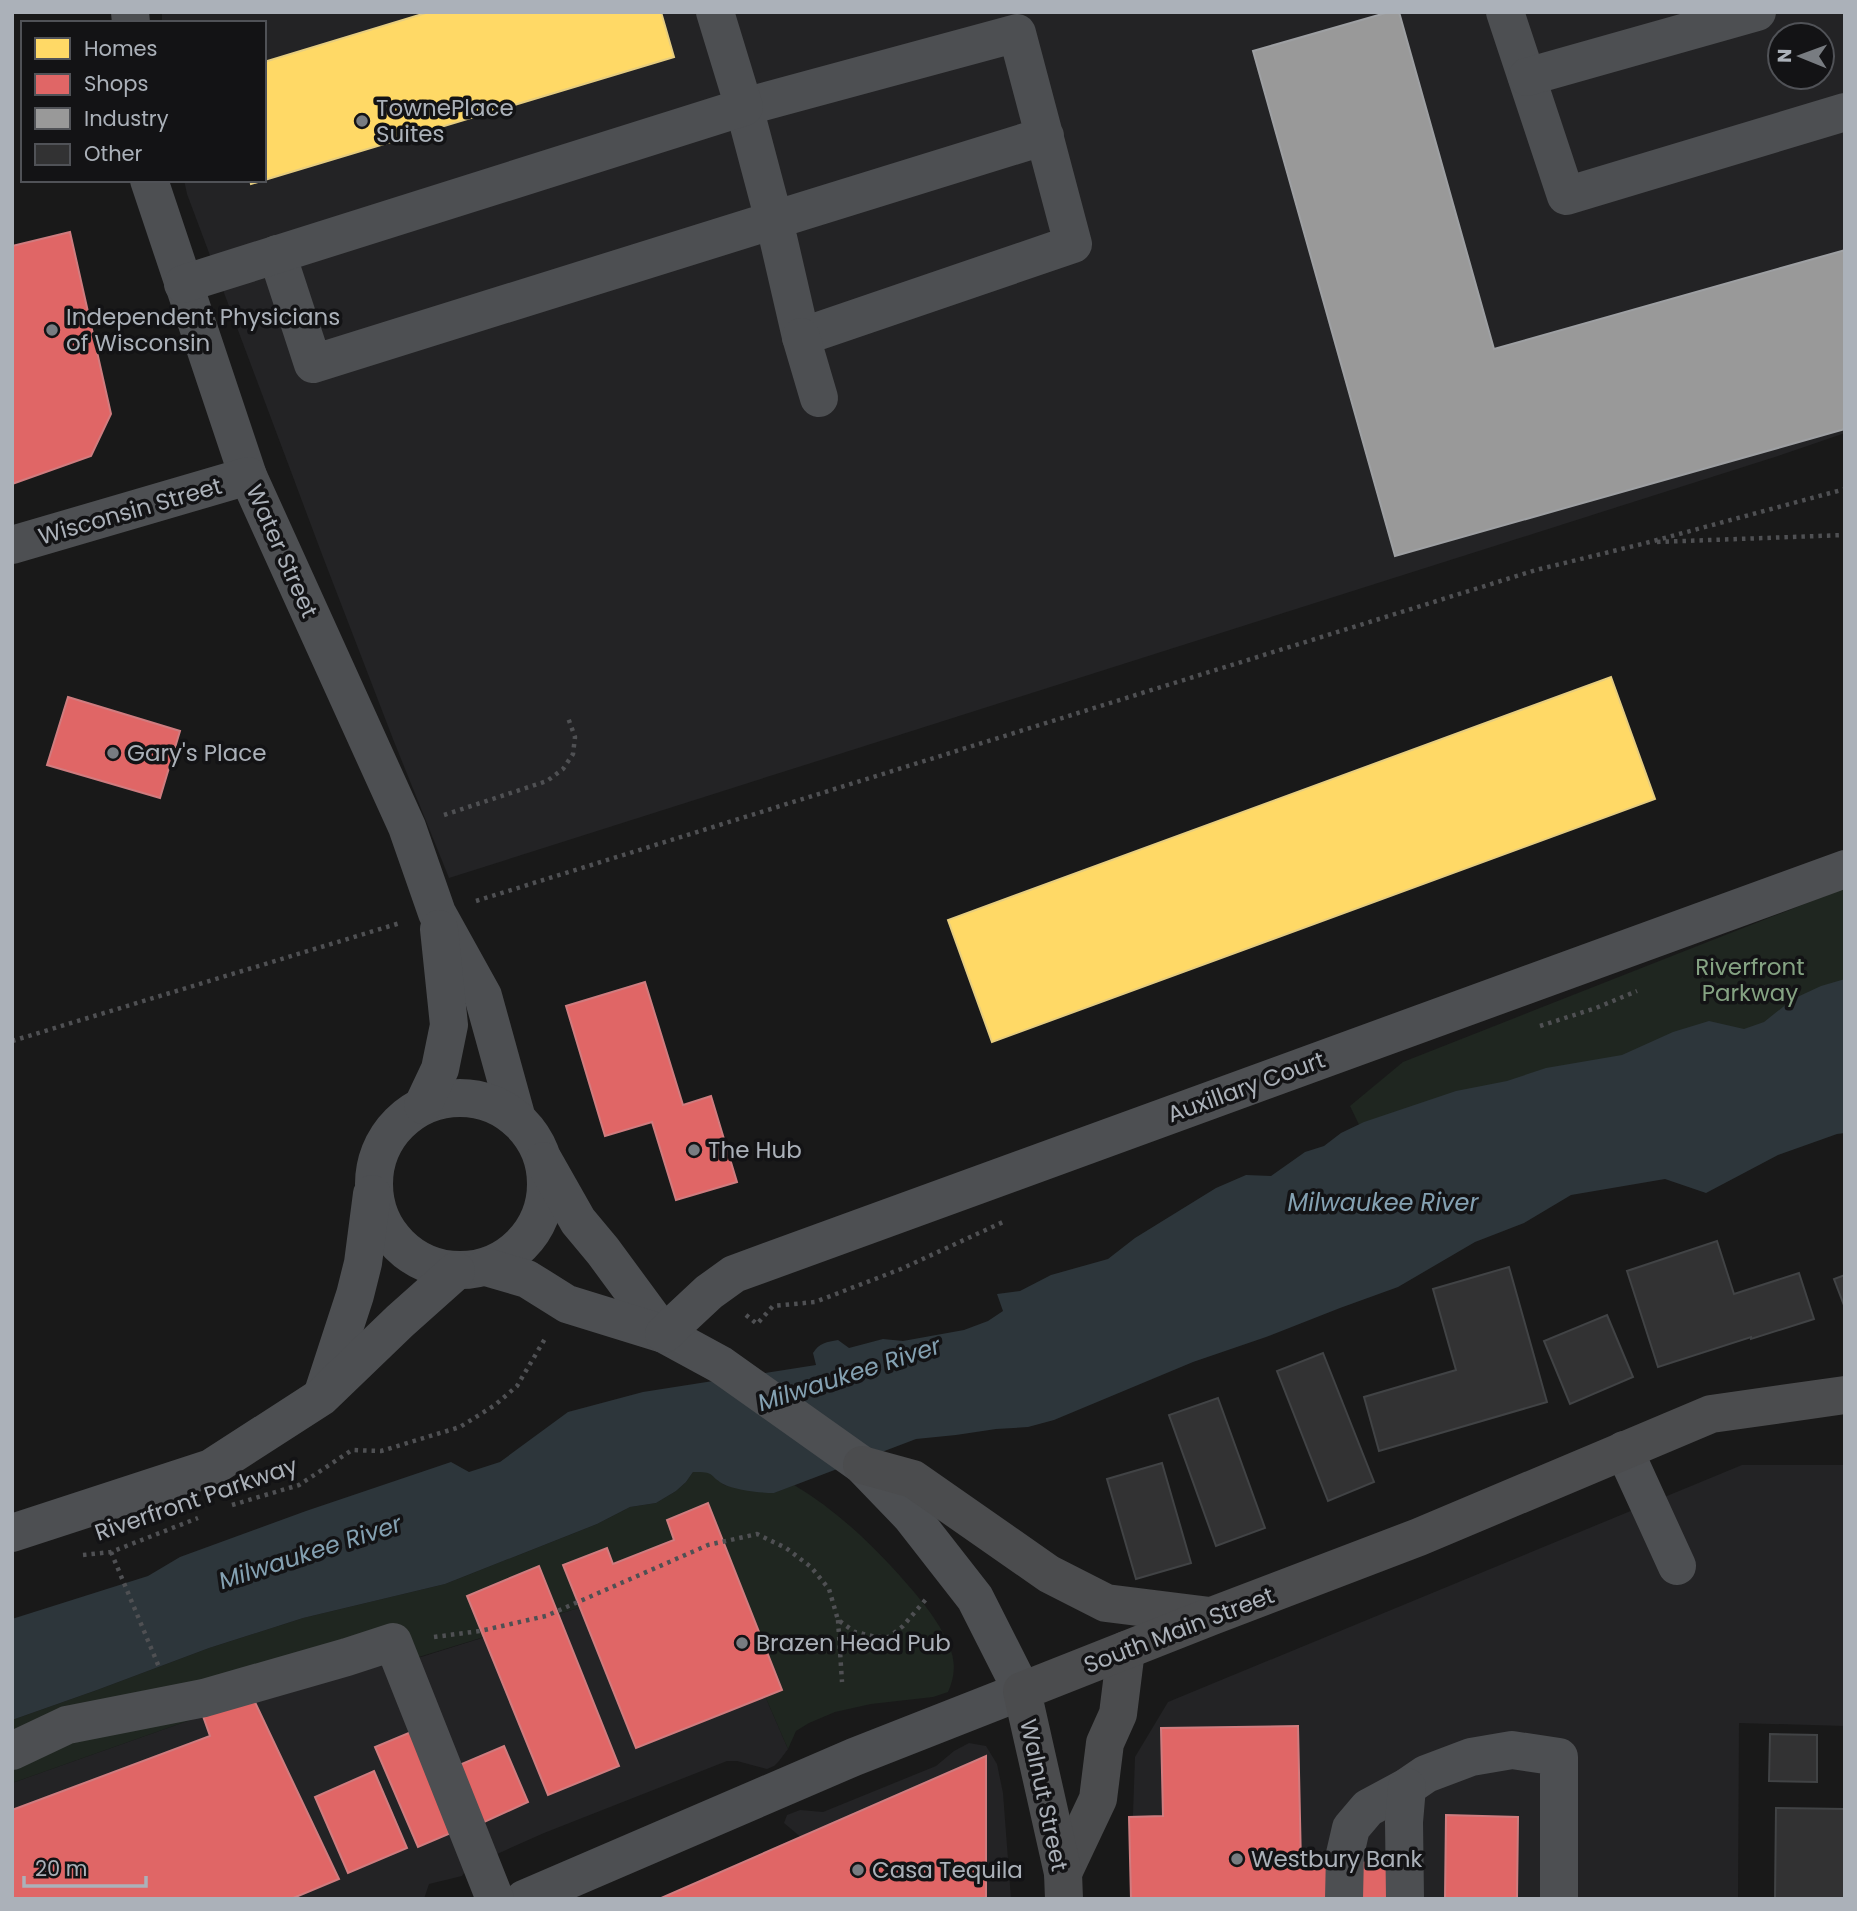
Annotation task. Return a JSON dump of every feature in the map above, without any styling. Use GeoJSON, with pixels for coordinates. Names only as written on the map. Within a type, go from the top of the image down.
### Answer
{"type":"FeatureCollection","features":[{"type":"Feature","properties":{"kind":"main road","name":"South Main Street"},"geometry":{"type":"LineString","coordinates":[[1022,1691],[1419,1537],[1711,1414],[1845,1395]]}},
{"type":"Feature","properties":{"kind":"main road"},"geometry":{"type":"LineString","coordinates":[[862,1465],[913,1479],[1049,1574],[1107,1603],[1212,1616]]}},
{"type":"Feature","properties":{"kind":"main road"},"geometry":{"type":"LineString","coordinates":[[1063,1886],[1098,1799],[1105,1743],[1118,1714],[1126,1650]]}},
{"type":"Feature","properties":{"kind":"main road","name":"Walnut Street"},"geometry":{"type":"LineString","coordinates":[[1022,1691],[1063,1886]]}},
{"type":"Feature","properties":{"kind":"street"},"geometry":{"type":"LineString","coordinates":[[715,12],[744,107],[801,337],[819,398]]}},
{"type":"Feature","properties":{"kind":"street"},"geometry":{"type":"LineString","coordinates":[[1505,12],[1566,196],[1845,112]]}},
{"type":"Feature","properties":{"kind":"street"},"geometry":{"type":"LineString","coordinates":[[1527,78],[1757,12]]}},
{"type":"Feature","properties":{"kind":"street"},"geometry":{"type":"LineString","coordinates":[[183,284],[744,107],[1017,33],[1073,244],[801,337]]}},
{"type":"Feature","properties":{"kind":"street"},"geometry":{"type":"LineString","coordinates":[[277,254],[313,363],[1045,136]]}},
{"type":"Feature","properties":{"kind":"street","name":"Water Street"},"geometry":{"type":"LineString","coordinates":[[150,182],[248,476],[407,827],[438,914],[483,996],[517,1119]]}},
{"type":"Feature","properties":{"kind":"street","name":"Wisconsin Street"},"geometry":{"type":"LineString","coordinates":[[12,545],[248,476]]}},
{"type":"Feature","properties":{"kind":"street","name":"Auxillary Court"},"geometry":{"type":"LineString","coordinates":[[664,1334],[709,1292],[734,1274],[1845,869]]}},
{"type":"Feature","properties":{"kind":"street","name":"Water Street"},"geometry":{"type":"LineString","coordinates":[[423,1105],[440,1069],[449,1025],[438,914]]}},
{"type":"Feature","properties":{"kind":"street"},"geometry":{"type":"LineString","coordinates":[[321,1397],[363,1263],[379,1153],[390,1133],[404,1117],[423,1105],[447,1098],[472,1098],[496,1105],[517,1119],[533,1138],[578,1221],[664,1334]]}},
{"type":"Feature","properties":{"kind":"street"},"geometry":{"type":"LineString","coordinates":[[12,1533],[211,1468],[321,1397],[400,1321],[471,1269],[510,1255],[529,1237],[541,1213],[547,1186],[543,1160]]}},
{"type":"Feature","properties":{"kind":"street"},"geometry":{"type":"LineString","coordinates":[[374,1174],[375,1203],[386,1229],[404,1251],[429,1265],[527,1279],[566,1304],[664,1334],[721,1364],[862,1465],[911,1516],[975,1598],[1022,1691]]}},
{"type":"Feature","properties":{"kind":"street"},"geometry":{"type":"LineString","coordinates":[[1624,1451],[1677,1566]]}},
{"type":"Feature","properties":{"kind":"street"},"geometry":{"type":"LineString","coordinates":[[12,1751],[67,1725],[204,1698],[393,1642],[495,1899]]}},
{"type":"Feature","properties":{"kind":"street","name":"South Main Street"},"geometry":{"type":"LineString","coordinates":[[524,1899],[854,1757],[1022,1691]]}},
{"type":"Feature","properties":{"kind":"street"},"geometry":{"type":"LineString","coordinates":[[1344,1899],[1345,1854],[1351,1828],[1368,1808],[1426,1774],[1471,1757],[1512,1750],[1559,1757],[1559,1899]]}},
{"type":"Feature","properties":{"kind":"street"},"geometry":{"type":"LineString","coordinates":[[1405,1899],[1404,1822],[1407,1787]]}},
{"type":"Feature","properties":{"kind":"path"},"geometry":{"type":"LineString","coordinates":[[12,1041],[392,925],[438,914],[1523,574],[1845,489]]}},
{"type":"Feature","properties":{"kind":"path"},"geometry":{"type":"LineString","coordinates":[[1646,543],[1845,535]]}},
{"type":"Feature","properties":{"kind":"path"},"geometry":{"type":"LineString","coordinates":[[407,827],[547,781],[563,769],[573,754],[575,737],[567,716]]}},
{"type":"Feature","properties":{"kind":"path"},"geometry":{"type":"LineString","coordinates":[[745,1314],[757,1324]]}},
{"type":"Feature","properties":{"kind":"path","name":"Riverfront Parkway"},"geometry":{"type":"LineString","coordinates":[[226,1508],[299,1485],[352,1450],[381,1451],[460,1427],[495,1405],[517,1386],[548,1333]]}},
{"type":"Feature","properties":{"kind":"path","name":"Riverfront Parkway"},"geometry":{"type":"LineString","coordinates":[[75,1556],[111,1552],[202,1517]]}},
{"type":"Feature","properties":{"kind":"path"},"geometry":{"type":"LineString","coordinates":[[393,1642],[480,1631],[546,1616],[708,1545],[757,1534],[786,1548],[811,1567],[829,1589],[838,1619],[842,1682]]}},
{"type":"Feature","properties":{"kind":"path"},"geometry":{"type":"LineString","coordinates":[[111,1552],[175,1704]]}},
{"type":"Feature","properties":{"kind":"path"},"geometry":{"type":"LineString","coordinates":[[838,1619],[855,1632],[889,1637],[917,1610],[951,1567]]}},
{"type":"Feature","properties":{"kind":"shaded area"},"geometry":{"type":"Polygon","coordinates":[[[162,12],[1845,12],[1845,433],[449,878],[323,557],[184,182],[266,182],[266,21],[162,21],[162,12]]]}},
{"type":"Feature","properties":{"kind":"shaded area"},"geometry":{"type":"Polygon","coordinates":[[[1742,1465],[1845,1465],[1845,1726],[1739,1723],[1738,1899],[1130,1899],[1135,1757],[1168,1702],[1742,1465]]]}},
{"type":"Feature","properties":{"kind":"shaded area"},"geometry":{"type":"Polygon","coordinates":[[[588,1605],[742,1643],[788,1749],[779,1761],[767,1769],[727,1761],[544,1833],[468,1867],[462,1876],[429,1884],[424,1899],[12,1899],[12,1783],[383,1652],[389,1667],[588,1605]]]}},
{"type":"Feature","properties":{"kind":"shaded area"},"geometry":{"type":"Polygon","coordinates":[[[969,1743],[986,1746],[997,1764],[1003,1793],[1011,1899],[665,1899],[803,1839],[784,1823],[787,1815],[800,1810],[823,1812],[936,1766],[969,1743]]]}},
{"type":"Feature","properties":{"kind":"green space","name":"Riverfront Parkway"},"geometry":{"type":"Polygon","coordinates":[[[1845,888],[1845,993],[1755,1036],[1365,1137],[1350,1106],[1403,1062],[1845,888]]]}},
{"type":"Feature","properties":{"kind":"green space"},"geometry":{"type":"Polygon","coordinates":[[[693,1472],[709,1472],[724,1485],[774,1493],[794,1485],[843,1520],[901,1577],[940,1627],[953,1656],[953,1677],[948,1692],[933,1697],[871,1704],[835,1712],[796,1731],[788,1749],[742,1643],[588,1605],[409,1660],[402,1645],[12,1783],[12,1720],[209,1648],[303,1618],[445,1584],[597,1524],[630,1507],[656,1503],[676,1491],[693,1472]]]}},
{"type":"Feature","properties":{"kind":"water","name":"Milwaukee River"},"geometry":{"type":"Polygon","coordinates":[[[1845,979],[1845,1133],[1778,1155],[1706,1193],[1665,1179],[1571,1195],[1524,1223],[1475,1242],[1398,1287],[1193,1362],[1054,1420],[1028,1427],[916,1439],[774,1493],[734,1488],[708,1473],[693,1472],[676,1491],[656,1503],[630,1507],[597,1524],[445,1584],[303,1618],[209,1648],[12,1720],[12,1619],[148,1576],[180,1557],[451,1462],[469,1472],[500,1462],[568,1412],[643,1392],[816,1365],[813,1353],[830,1341],[838,1340],[849,1348],[883,1339],[903,1341],[964,1330],[988,1321],[1003,1311],[997,1294],[1020,1291],[1051,1275],[1108,1259],[1135,1238],[1216,1188],[1246,1175],[1271,1176],[1305,1152],[1324,1146],[1341,1133],[1364,1122],[1456,1091],[1507,1081],[1546,1068],[1622,1055],[1673,1032],[1709,1021],[1744,1029],[1764,1022],[1793,999],[1845,979]]]}},
{"type":"Feature","properties":{"kind":"building: Homes","name":"TownePlace Suites"},"geometry":{"type":"Polygon","coordinates":[[[429,12],[661,12],[674,57],[266,179],[266,61],[429,12]]]}},
{"type":"Feature","properties":{"kind":"building: Homes"},"geometry":{"type":"Polygon","coordinates":[[[1611,677],[1655,799],[992,1042],[948,920],[1611,677]]]}},
{"type":"Feature","properties":{"kind":"building: Shops","name":"Independent Physicians of Wisconsin"},"geometry":{"type":"Polygon","coordinates":[[[70,232],[111,414],[91,456],[12,484],[12,246],[70,232]]]}},
{"type":"Feature","properties":{"kind":"building: Shops"},"geometry":{"type":"Polygon","coordinates":[[[68,697],[180,731],[160,798],[47,765],[68,697]]]}},
{"type":"Feature","properties":{"kind":"building: Shops"},"geometry":{"type":"Polygon","coordinates":[[[645,982],[683,1105],[711,1096],[737,1182],[676,1200],[652,1122],[605,1136],[566,1006],[645,982]]]}},
{"type":"Feature","properties":{"kind":"building: Shops"},"geometry":{"type":"Polygon","coordinates":[[[708,1503],[782,1690],[636,1748],[563,1565],[607,1548],[613,1564],[674,1540],[667,1520],[708,1503]]]}},
{"type":"Feature","properties":{"kind":"building: Shops"},"geometry":{"type":"Polygon","coordinates":[[[539,1566],[619,1766],[548,1795],[467,1596],[539,1566]]]}},
{"type":"Feature","properties":{"kind":"building: Shops"},"geometry":{"type":"Polygon","coordinates":[[[253,1698],[339,1879],[291,1899],[12,1899],[12,1810],[210,1736],[203,1716],[253,1698]]]}},
{"type":"Feature","properties":{"kind":"building: Shops"},"geometry":{"type":"Polygon","coordinates":[[[1298,1726],[1301,1864],[1387,1862],[1387,1899],[1131,1899],[1129,1817],[1163,1816],[1161,1728],[1298,1726]]]}},
{"type":"Feature","properties":{"kind":"building: Shops"},"geometry":{"type":"Polygon","coordinates":[[[423,1727],[465,1827],[418,1847],[375,1747],[423,1727]]]}},
{"type":"Feature","properties":{"kind":"building: Shops"},"geometry":{"type":"Polygon","coordinates":[[[504,1746],[528,1802],[482,1823],[457,1766],[504,1746]]]}},
{"type":"Feature","properties":{"kind":"building: Shops"},"geometry":{"type":"Polygon","coordinates":[[[986,1756],[986,1899],[659,1899],[986,1756]]]}},
{"type":"Feature","properties":{"kind":"building: Shops"},"geometry":{"type":"Polygon","coordinates":[[[374,1771],[407,1848],[348,1873],[315,1797],[374,1771]]]}},
{"type":"Feature","properties":{"kind":"building: Shops"},"geometry":{"type":"Polygon","coordinates":[[[1446,1815],[1518,1817],[1517,1899],[1445,1899],[1446,1815]]]}},
{"type":"Feature","properties":{"kind":"building: Industry"},"geometry":{"type":"Polygon","coordinates":[[[1389,12],[1399,12],[1494,349],[1845,250],[1845,429],[1395,556],[1253,51],[1389,12]]]}},
{"type":"Feature","properties":{"kind":"building: Other"},"geometry":{"type":"Polygon","coordinates":[[[1717,1241],[1734,1294],[1799,1273],[1814,1319],[1658,1367],[1627,1271],[1717,1241]]]}},
{"type":"Feature","properties":{"kind":"building: Other"},"geometry":{"type":"Polygon","coordinates":[[[1509,1267],[1547,1402],[1379,1451],[1364,1397],[1456,1370],[1433,1289],[1509,1267]]]}},
{"type":"Feature","properties":{"kind":"building: Other"},"geometry":{"type":"Polygon","coordinates":[[[1845,1275],[1845,1308],[1834,1279],[1845,1275]]]}},
{"type":"Feature","properties":{"kind":"building: Other"},"geometry":{"type":"Polygon","coordinates":[[[1607,1315],[1633,1377],[1570,1404],[1544,1341],[1607,1315]]]}},
{"type":"Feature","properties":{"kind":"building: Other"},"geometry":{"type":"Polygon","coordinates":[[[1323,1353],[1374,1482],[1328,1501],[1277,1371],[1323,1353]]]}},
{"type":"Feature","properties":{"kind":"building: Other"},"geometry":{"type":"Polygon","coordinates":[[[1218,1398],[1265,1528],[1216,1546],[1169,1415],[1218,1398]]]}},
{"type":"Feature","properties":{"kind":"building: Other"},"geometry":{"type":"Polygon","coordinates":[[[1162,1463],[1191,1563],[1136,1579],[1107,1479],[1162,1463]]]}},
{"type":"Feature","properties":{"kind":"building: Other"},"geometry":{"type":"Polygon","coordinates":[[[1770,1734],[1817,1735],[1817,1782],[1769,1781],[1770,1734]]]}},
{"type":"Feature","properties":{"kind":"building: Other"},"geometry":{"type":"Polygon","coordinates":[[[1776,1808],[1845,1809],[1845,1899],[1775,1899],[1776,1808]]]}},
{"type":"Feature","properties":{"kind":"place","name":"TownePlace Suites"},"geometry":{"type":"Point","coordinates":[362,121]}},
{"type":"Feature","properties":{"kind":"place","name":"Independent Physicians of Wisconsin"},"geometry":{"type":"Point","coordinates":[52,330]}},
{"type":"Feature","properties":{"kind":"place","name":"Gary's Place"},"geometry":{"type":"Point","coordinates":[113,753]}},
{"type":"Feature","properties":{"kind":"place","name":"The Hub"},"geometry":{"type":"Point","coordinates":[694,1150]}},
{"type":"Feature","properties":{"kind":"place","name":"Brazen Head Pub"},"geometry":{"type":"Point","coordinates":[742,1643]}},
{"type":"Feature","properties":{"kind":"place","name":"Westbury Bank"},"geometry":{"type":"Point","coordinates":[1237,1859]}},
{"type":"Feature","properties":{"kind":"place","name":"Casa Tequila"},"geometry":{"type":"Point","coordinates":[858,1870]}}]}
